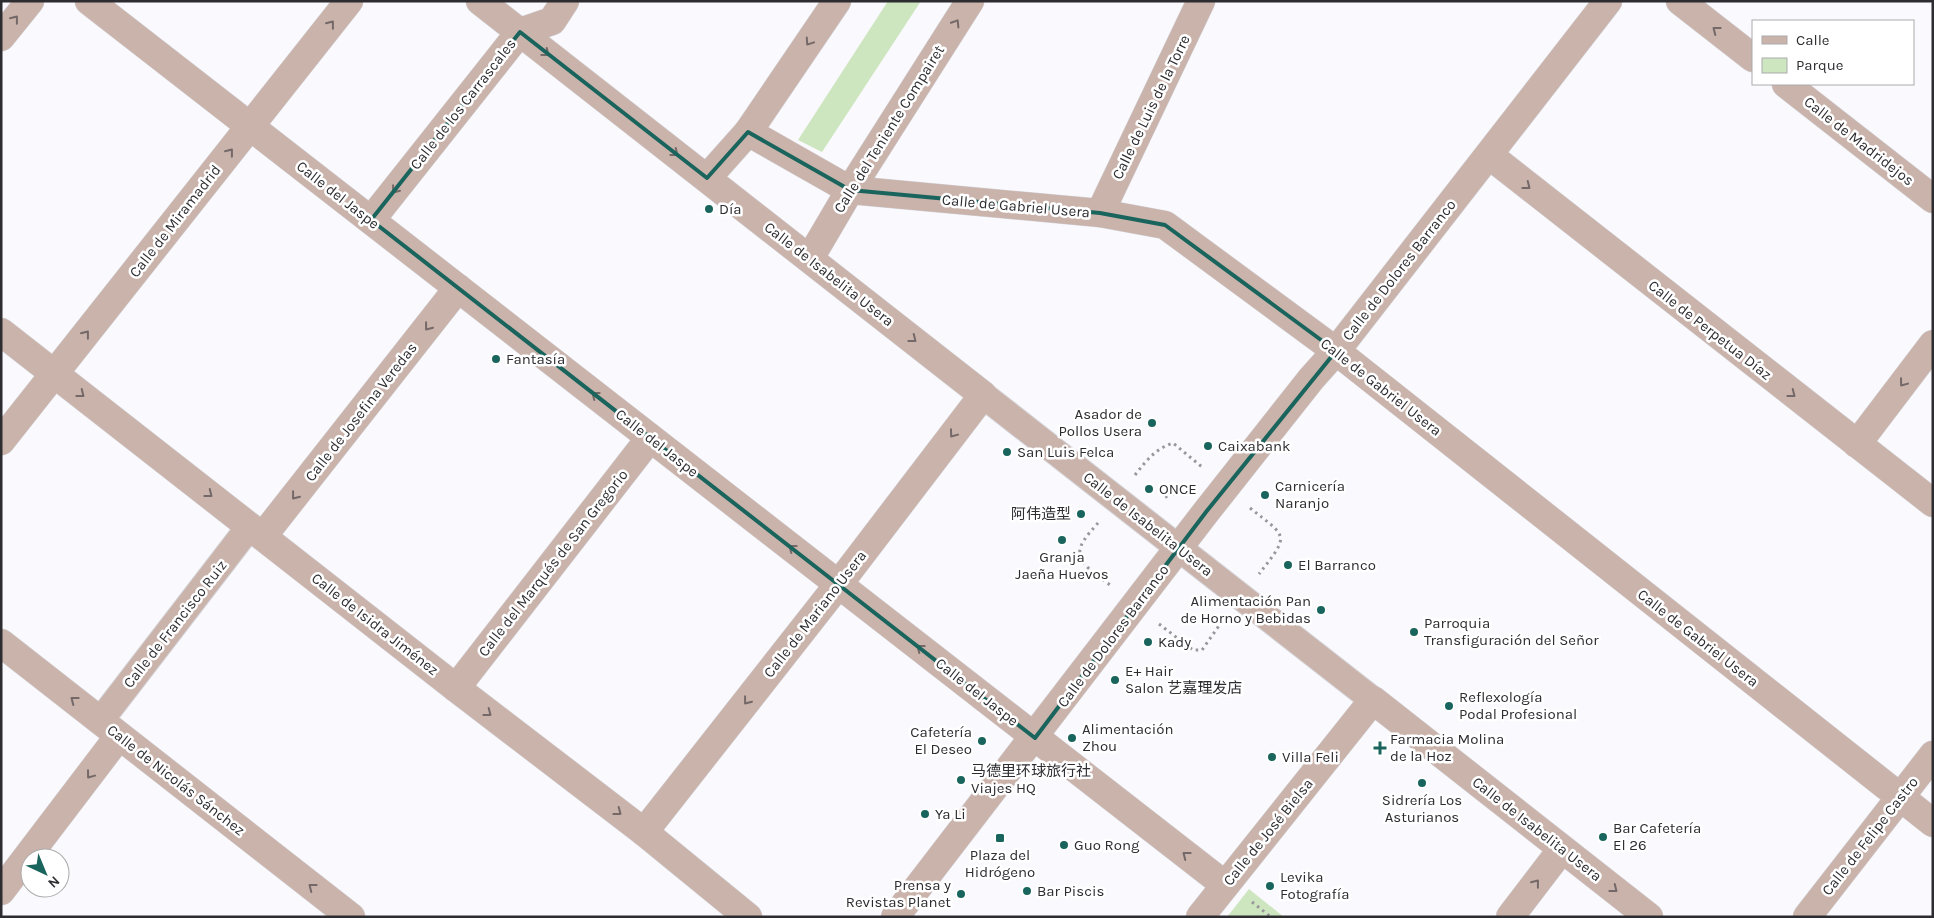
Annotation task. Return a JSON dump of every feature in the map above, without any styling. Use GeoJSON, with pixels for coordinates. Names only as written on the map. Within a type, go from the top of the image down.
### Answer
{"type":"FeatureCollection","features":[{"type":"Feature","properties":{"kind":"street"},"geometry":{"type":"LineString","coordinates":[[1,37],[30,1]]}},
{"type":"Feature","properties":{"kind":"street","name":"Calle del Jaspe"},"geometry":{"type":"LineString","coordinates":[[89,1],[1225,885]]}},
{"type":"Feature","properties":{"kind":"street","name":"Calle de Miramadrid"},"geometry":{"type":"LineString","coordinates":[[1,441],[349,1]]}},
{"type":"Feature","properties":{"kind":"street","name":"Calle de Isabelita Usera"},"geometry":{"type":"LineString","coordinates":[[480,1],[1649,917]]}},
{"type":"Feature","properties":{"kind":"street","name":"Calle de los Carrascales"},"geometry":{"type":"LineString","coordinates":[[371,220],[520,32],[552,21],[565,1]]}},
{"type":"Feature","properties":{"kind":"street"},"geometry":{"type":"LineString","coordinates":[[707,178],[748,132],[837,1]]}},
{"type":"Feature","properties":{"kind":"street","name":"Calle del Teniente Compairet"},"geometry":{"type":"LineString","coordinates":[[810,258],[850,190],[970,1]]}},
{"type":"Feature","properties":{"kind":"street","name":"Calle de Luis de la Torre"},"geometry":{"type":"LineString","coordinates":[[1100,214],[1201,1]]}},
{"type":"Feature","properties":{"kind":"street","name":"Calle de Dolores Barranco"},"geometry":{"type":"LineString","coordinates":[[895,917],[1035,738],[1179,548],[1305,387],[1336,351],[1608,1]]}},
{"type":"Feature","properties":{"kind":"street"},"geometry":{"type":"LineString","coordinates":[[1680,1],[1752,57]]}},
{"type":"Feature","properties":{"kind":"street","name":"Calle de Madridejos"},"geometry":{"type":"LineString","coordinates":[[1787,85],[1933,199]]}},
{"type":"Feature","properties":{"kind":"street","name":"Calle de Gabriel Usera"},"geometry":{"type":"LineString","coordinates":[[748,132],[850,190],[1100,214],[1165,225],[1336,351],[1933,823]]}},
{"type":"Feature","properties":{"kind":"street","name":"Calle de Perpetua Díaz"},"geometry":{"type":"LineString","coordinates":[[1488,155],[1933,504]]}},
{"type":"Feature","properties":{"kind":"street","name":"Calle de Josefina Veredas"},"geometry":{"type":"LineString","coordinates":[[257,531],[458,288]]}},
{"type":"Feature","properties":{"kind":"street","name":"Calle de Isidra Jiménez"},"geometry":{"type":"LineString","coordinates":[[1,332],[456,688],[644,832],[748,917]]}},
{"type":"Feature","properties":{"kind":"street"},"geometry":{"type":"LineString","coordinates":[[1857,444],[1933,344]]}},
{"type":"Feature","properties":{"kind":"street","name":"Calle de Mariano Usera"},"geometry":{"type":"LineString","coordinates":[[644,832],[983,395]]}},
{"type":"Feature","properties":{"kind":"street","name":"Calle del Marqués de San Gregorio"},"geometry":{"type":"LineString","coordinates":[[456,688],[650,438]]}},
{"type":"Feature","properties":{"kind":"street","name":"Calle de Francisco Ruiz"},"geometry":{"type":"LineString","coordinates":[[1,891],[110,729],[257,531]]}},
{"type":"Feature","properties":{"kind":"street","name":"Calle de Nicolás Sánchez"},"geometry":{"type":"LineString","coordinates":[[1,643],[350,917]]}},
{"type":"Feature","properties":{"kind":"street","name":"Calle de José Bielsa"},"geometry":{"type":"LineString","coordinates":[[1200,917],[1373,700]]}},
{"type":"Feature","properties":{"kind":"street","name":"Calle de Felipe Castro"},"geometry":{"type":"LineString","coordinates":[[1808,917],[1933,755]]}},
{"type":"Feature","properties":{"kind":"street"},"geometry":{"type":"LineString","coordinates":[[1510,917],[1562,848]]}},
{"type":"Feature","properties":{"kind":"path"},"geometry":{"type":"LineString","coordinates":[[1132,479],[1152,453],[1163,446],[1173,443],[1206,471]]}},
{"type":"Feature","properties":{"kind":"path"},"geometry":{"type":"LineString","coordinates":[[1156,500],[1182,492]]}},
{"type":"Feature","properties":{"kind":"path"},"geometry":{"type":"LineString","coordinates":[[1249,508],[1280,532],[1282,539],[1280,547],[1254,580]]}},
{"type":"Feature","properties":{"kind":"path"},"geometry":{"type":"LineString","coordinates":[[1100,519],[1080,546],[1080,555],[1086,565],[1112,587]]}},
{"type":"Feature","properties":{"kind":"path"},"geometry":{"type":"LineString","coordinates":[[1152,619],[1193,650],[1202,650],[1227,615]]}},
{"type":"Feature","properties":{"kind":"path"},"geometry":{"type":"LineString","coordinates":[[1249,900],[1271,917]]}},
{"type":"Feature","properties":{"kind":"highlighted area"},"geometry":{"type":"Polygon","coordinates":[[[520,32],[707,178],[748,132],[850,190],[1100,213],[1165,225],[1336,351],[1206,512],[1035,738],[371,220],[520,32]]]}},
{"type":"Feature","properties":{"kind":"green space"},"geometry":{"type":"Polygon","coordinates":[[[888,1],[921,1],[822,152],[798,140],[888,1]]]}},
{"type":"Feature","properties":{"kind":"green space"},"geometry":{"type":"Polygon","coordinates":[[[1249,889],[1284,917],[1227,917],[1249,889]]]}},
{"type":"Feature","properties":{"kind":"place","name":"Día"},"geometry":{"type":"Point","coordinates":[709,209]}},
{"type":"Feature","properties":{"kind":"place","name":"Fantasía"},"geometry":{"type":"Point","coordinates":[496,359]}},
{"type":"Feature","properties":{"kind":"place","name":"Asador de Pollos Usera"},"geometry":{"type":"Point","coordinates":[1152,423]}},
{"type":"Feature","properties":{"kind":"place","name":"Caixabank"},"geometry":{"type":"Point","coordinates":[1208,446]}},
{"type":"Feature","properties":{"kind":"place","name":"San Luis Felca"},"geometry":{"type":"Point","coordinates":[1007,452]}},
{"type":"Feature","properties":{"kind":"place","name":"ONCE"},"geometry":{"type":"Point","coordinates":[1149,489]}},
{"type":"Feature","properties":{"kind":"place","name":"Carnicería Naranjo"},"geometry":{"type":"Point","coordinates":[1265,495]}},
{"type":"Feature","properties":{"kind":"place","name":"阿伟造型"},"geometry":{"type":"Point","coordinates":[1081,514]}},
{"type":"Feature","properties":{"kind":"place","name":"Granja Jaeña Huevos"},"geometry":{"type":"Point","coordinates":[1062,540]}},
{"type":"Feature","properties":{"kind":"place","name":"El Barranco"},"geometry":{"type":"Point","coordinates":[1288,565]}},
{"type":"Feature","properties":{"kind":"place","name":"Alimentación Pan de Horno y Bebidas"},"geometry":{"type":"Point","coordinates":[1321,610]}},
{"type":"Feature","properties":{"kind":"place","name":"Parroquia Transfiguración del Señor"},"geometry":{"type":"Point","coordinates":[1414,632]}},
{"type":"Feature","properties":{"kind":"place","name":"Kady"},"geometry":{"type":"Point","coordinates":[1148,642]}},
{"type":"Feature","properties":{"kind":"place","name":"E+ Hair Salon 艺嘉理发店"},"geometry":{"type":"Point","coordinates":[1115,680]}},
{"type":"Feature","properties":{"kind":"place","name":"Reflexología Podal Profesional"},"geometry":{"type":"Point","coordinates":[1449,706]}},
{"type":"Feature","properties":{"kind":"place","name":"Alimentación Zhou"},"geometry":{"type":"Point","coordinates":[1072,738]}},
{"type":"Feature","properties":{"kind":"place","name":"Cafetería El Deseo"},"geometry":{"type":"Point","coordinates":[982,741]}},
{"type":"Feature","properties":{"kind":"place","name":"Farmacia Molina de la Hoz"},"geometry":{"type":"Point","coordinates":[1380,748]}},
{"type":"Feature","properties":{"kind":"place","name":"Villa Feli"},"geometry":{"type":"Point","coordinates":[1272,757]}},
{"type":"Feature","properties":{"kind":"place","name":"马德里环球旅行社 Viajes HQ"},"geometry":{"type":"Point","coordinates":[961,780]}},
{"type":"Feature","properties":{"kind":"place","name":"Sidrería Los Asturianos"},"geometry":{"type":"Point","coordinates":[1422,783]}},
{"type":"Feature","properties":{"kind":"place","name":"Ya Li"},"geometry":{"type":"Point","coordinates":[925,814]}},
{"type":"Feature","properties":{"kind":"place","name":"Bar Cafetería El 26"},"geometry":{"type":"Point","coordinates":[1603,837]}},
{"type":"Feature","properties":{"kind":"place","name":"Plaza del Hidrógeno"},"geometry":{"type":"Point","coordinates":[1000,838]}},
{"type":"Feature","properties":{"kind":"place","name":"Guo Rong"},"geometry":{"type":"Point","coordinates":[1064,845]}},
{"type":"Feature","properties":{"kind":"place","name":"Levika Fotografía"},"geometry":{"type":"Point","coordinates":[1270,886]}},
{"type":"Feature","properties":{"kind":"place","name":"Bar Piscis"},"geometry":{"type":"Point","coordinates":[1027,891]}},
{"type":"Feature","properties":{"kind":"place","name":"Prensa y Revistas Planet"},"geometry":{"type":"Point","coordinates":[961,894]}}]}
